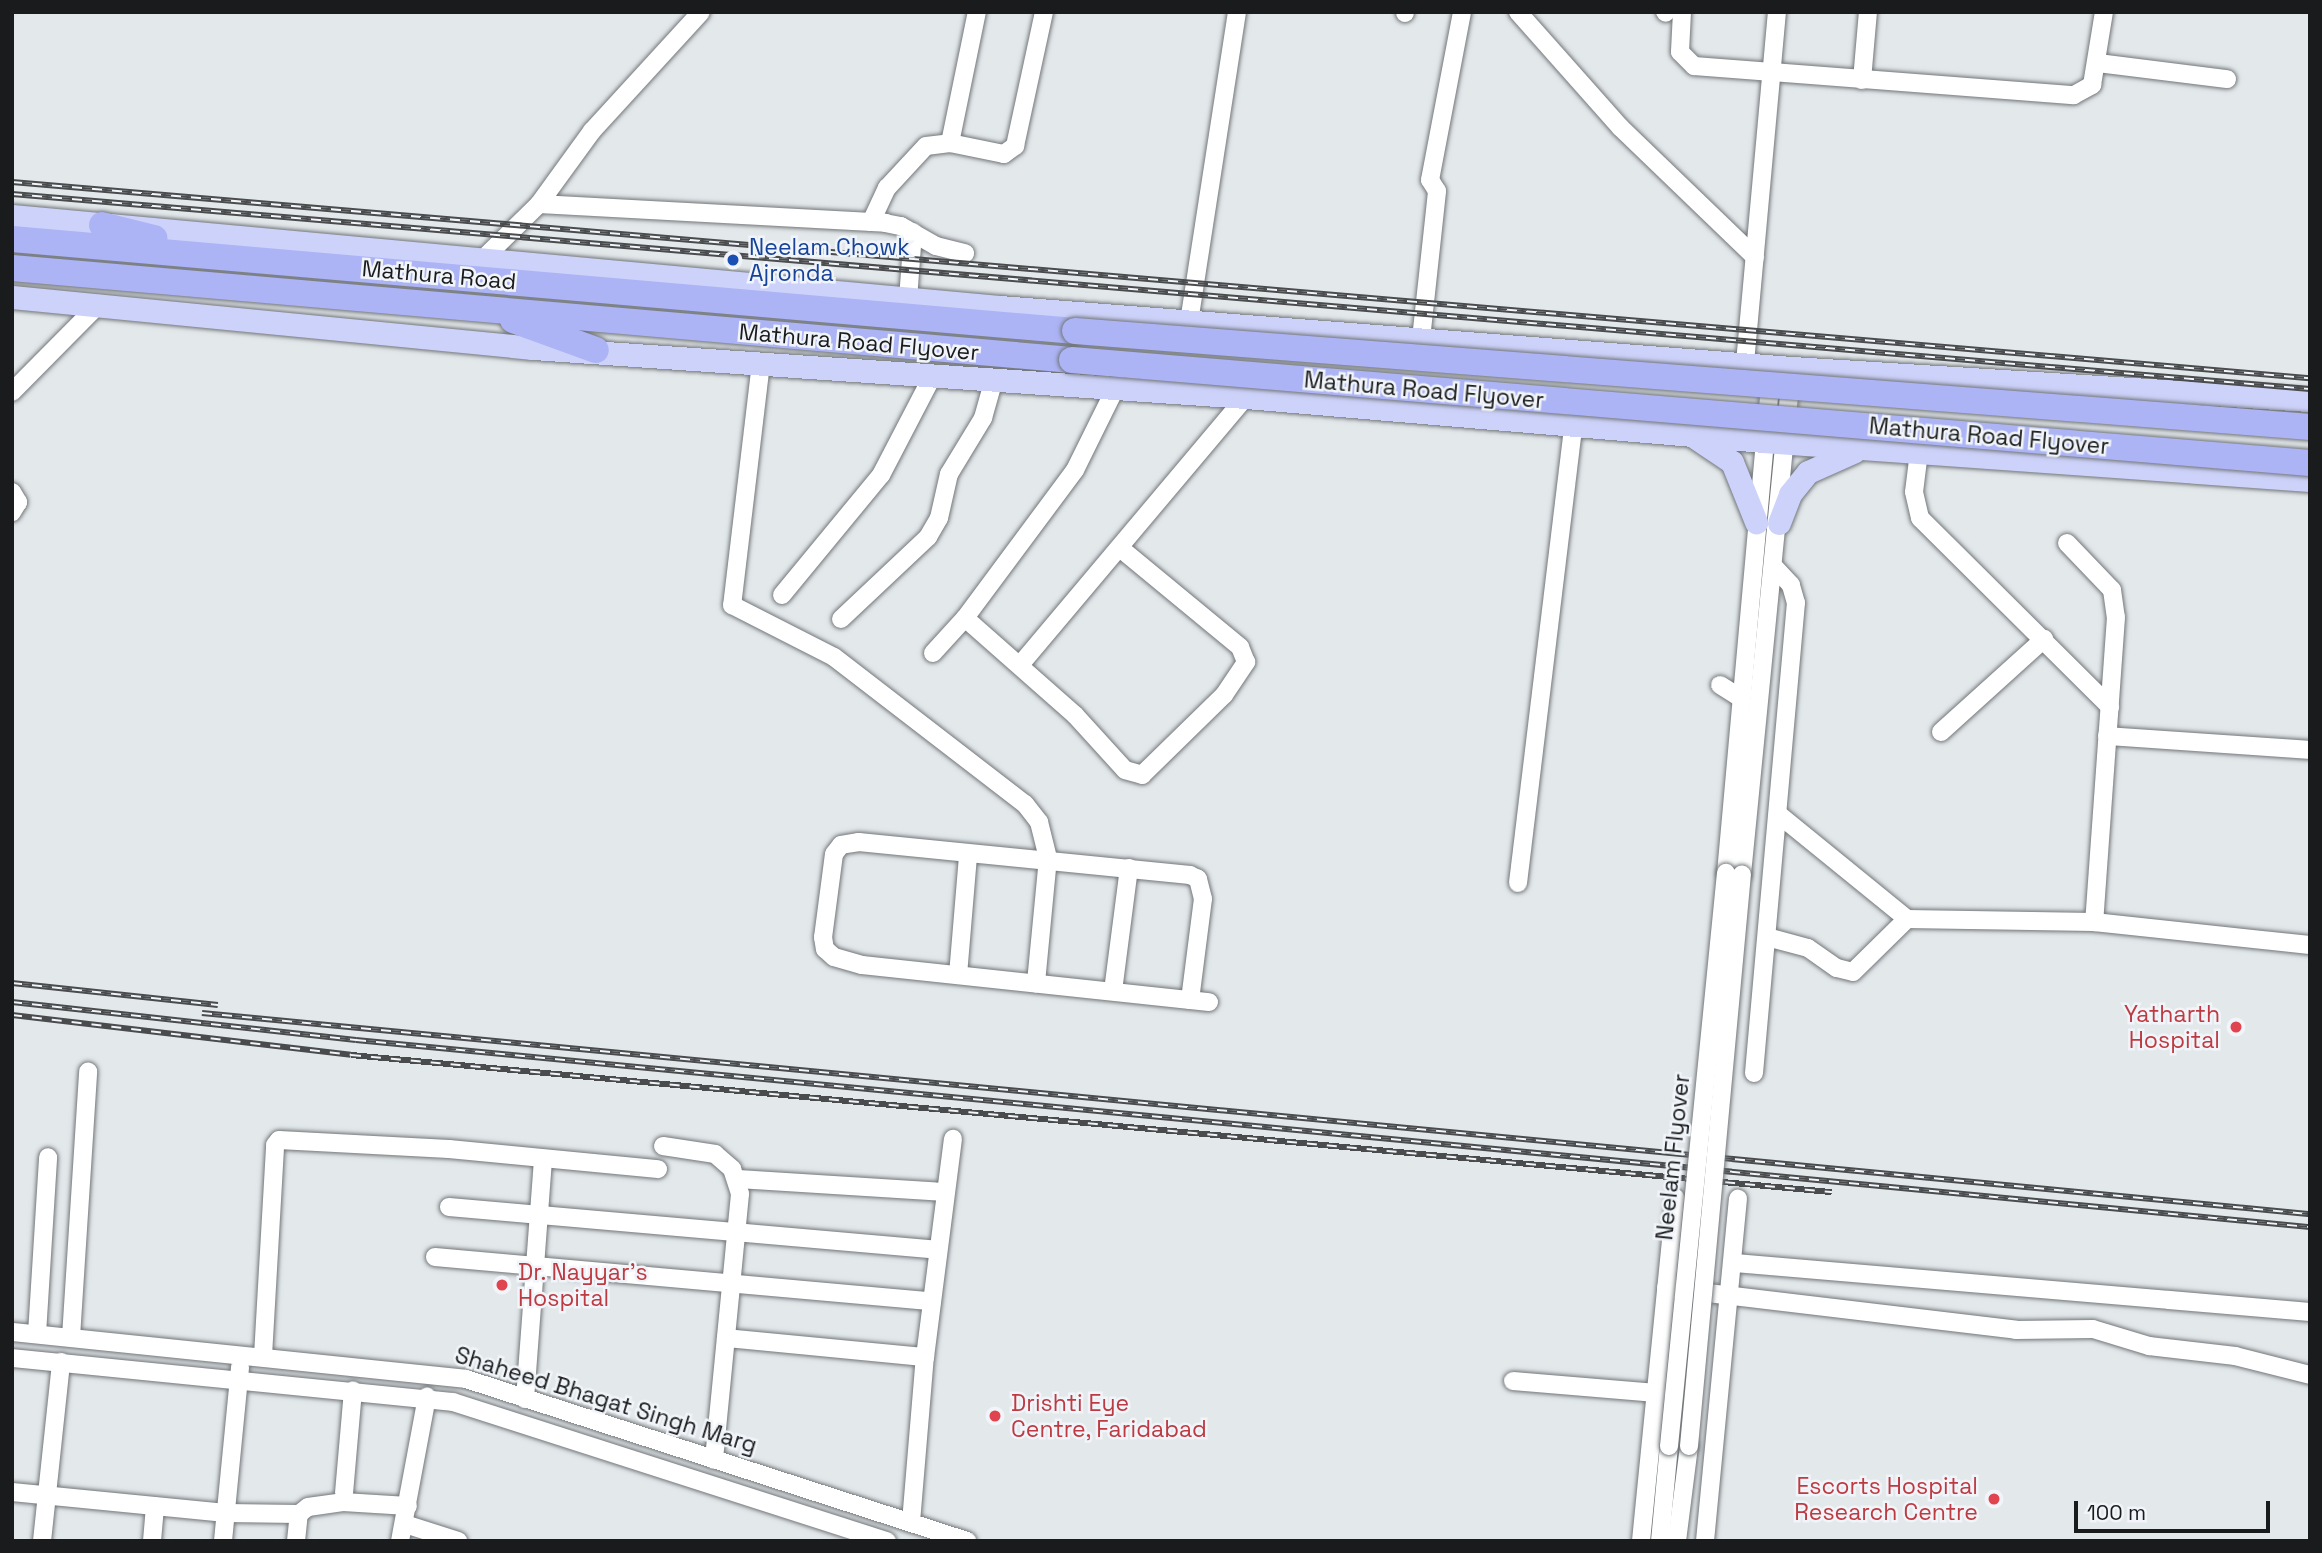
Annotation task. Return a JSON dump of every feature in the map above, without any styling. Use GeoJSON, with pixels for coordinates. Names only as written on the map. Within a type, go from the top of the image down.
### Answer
{"type":"FeatureCollection","features":[{"type":"Feature","properties":{"kind":"highway"},"geometry":{"type":"LineString","coordinates":[[102,225],[238,258]]}},
{"type":"Feature","properties":{"kind":"highway","name":"Mathura Road"},"geometry":{"type":"LineString","coordinates":[[12,239],[865,312]]}},
{"type":"Feature","properties":{"kind":"highway","name":"Mathura Road"},"geometry":{"type":"LineString","coordinates":[[12,268],[539,314]]}},
{"type":"Feature","properties":{"kind":"highway"},"geometry":{"type":"LineString","coordinates":[[865,312],[999,307]]}},
{"type":"Feature","properties":{"kind":"highway"},"geometry":{"type":"LineString","coordinates":[[489,309],[596,350]]}},
{"type":"Feature","properties":{"kind":"highway","name":"Mathura Road Flyover"},"geometry":{"type":"LineString","coordinates":[[865,312],[1075,331],[2310,427]]}},
{"type":"Feature","properties":{"kind":"highway","name":"Mathura Road Flyover"},"geometry":{"type":"LineString","coordinates":[[539,314],[2310,463]]}},
{"type":"Feature","properties":{"kind":"main road"},"geometry":{"type":"LineString","coordinates":[[12,216],[999,307],[1782,367],[2310,400]]}},
{"type":"Feature","properties":{"kind":"main road"},"geometry":{"type":"LineString","coordinates":[[12,297],[533,348],[596,350],[1116,387],[1574,423],[1787,443],[2310,480]]}},
{"type":"Feature","properties":{"kind":"main road"},"geometry":{"type":"LineString","coordinates":[[1676,359],[1686,368],[1690,397],[1678,433]]}},
{"type":"Feature","properties":{"kind":"main road"},"geometry":{"type":"LineString","coordinates":[[1842,446],[1831,435],[1828,416],[1831,398],[1849,371]]}},
{"type":"Feature","properties":{"kind":"main road"},"geometry":{"type":"LineString","coordinates":[[1678,433],[1711,444],[1732,462],[1767,522],[1808,472],[1835,456],[1868,448]]}},
{"type":"Feature","properties":{"kind":"street"},"geometry":{"type":"LineString","coordinates":[[950,143],[977,12]]}},
{"type":"Feature","properties":{"kind":"street"},"geometry":{"type":"LineString","coordinates":[[871,222],[887,188],[917,154],[936,142],[996,154],[1004,154],[1015,146],[1044,12]]}},
{"type":"Feature","properties":{"kind":"street"},"geometry":{"type":"LineString","coordinates":[[1189,322],[1237,12]]}},
{"type":"Feature","properties":{"kind":"street"},"geometry":{"type":"LineString","coordinates":[[1421,339],[1437,191],[1430,180],[1462,12]]}},
{"type":"Feature","properties":{"kind":"street"},"geometry":{"type":"LineString","coordinates":[[1682,12],[1680,52],[1686,64],[2074,95],[2090,89],[2098,63],[2104,12]]}},
{"type":"Feature","properties":{"kind":"street"},"geometry":{"type":"LineString","coordinates":[[1745,363],[1777,12]]}},
{"type":"Feature","properties":{"kind":"street"},"geometry":{"type":"LineString","coordinates":[[1862,80],[1868,12]]}},
{"type":"Feature","properties":{"kind":"street"},"geometry":{"type":"LineString","coordinates":[[1526,15],[1620,128],[1755,257]]}},
{"type":"Feature","properties":{"kind":"street"},"geometry":{"type":"LineString","coordinates":[[482,259],[539,204],[592,131],[690,16]]}},
{"type":"Feature","properties":{"kind":"street"},"geometry":{"type":"LineString","coordinates":[[2098,63],[2227,79]]}},
{"type":"Feature","properties":{"kind":"street"},"geometry":{"type":"LineString","coordinates":[[539,204],[871,222],[901,226],[936,246],[965,253]]}},
{"type":"Feature","properties":{"kind":"street"},"geometry":{"type":"LineString","coordinates":[[908,299],[913,232]]}},
{"type":"Feature","properties":{"kind":"street"},"geometry":{"type":"LineString","coordinates":[[12,392],[99,304]]}},
{"type":"Feature","properties":{"kind":"street"},"geometry":{"type":"LineString","coordinates":[[761,363],[732,605],[834,657],[1025,804],[1039,822],[1048,858],[1036,983]]}},
{"type":"Feature","properties":{"kind":"street"},"geometry":{"type":"LineString","coordinates":[[1734,874],[1774,567],[1767,522],[1763,441],[1782,367]]}},
{"type":"Feature","properties":{"kind":"street"},"geometry":{"type":"LineString","coordinates":[[1734,874],[1741,698],[1767,522],[1787,443],[1782,367]]}},
{"type":"Feature","properties":{"kind":"street"},"geometry":{"type":"LineString","coordinates":[[782,595],[881,475],[933,375]]}},
{"type":"Feature","properties":{"kind":"street"},"geometry":{"type":"LineString","coordinates":[[841,619],[928,537],[939,518],[953,467],[983,418],[994,379]]}},
{"type":"Feature","properties":{"kind":"street"},"geometry":{"type":"LineString","coordinates":[[933,653],[965,618],[1075,470],[1116,387]]}},
{"type":"Feature","properties":{"kind":"street"},"geometry":{"type":"LineString","coordinates":[[1020,665],[1121,549],[1246,397]]}},
{"type":"Feature","properties":{"kind":"street"},"geometry":{"type":"LineString","coordinates":[[1518,883],[1574,423]]}},
{"type":"Feature","properties":{"kind":"street"},"geometry":{"type":"LineString","coordinates":[[1919,452],[1914,492],[1920,518],[2110,707]]}},
{"type":"Feature","properties":{"kind":"street"},"geometry":{"type":"LineString","coordinates":[[12,492],[18,502],[12,512]]}},
{"type":"Feature","properties":{"kind":"street"},"geometry":{"type":"LineString","coordinates":[[2067,543],[2115,599],[2094,922]]}},
{"type":"Feature","properties":{"kind":"street"},"geometry":{"type":"LineString","coordinates":[[965,618],[1020,665],[1134,776],[1158,762],[1223,695],[1244,668],[1245,655],[1121,549]]}},
{"type":"Feature","properties":{"kind":"street"},"geometry":{"type":"LineString","coordinates":[[1754,1073],[1796,603],[1791,585],[1774,567]]}},
{"type":"Feature","properties":{"kind":"street"},"geometry":{"type":"LineString","coordinates":[[1941,732],[2044,639]]}},
{"type":"Feature","properties":{"kind":"street"},"geometry":{"type":"LineString","coordinates":[[1720,685],[1741,698]]}},
{"type":"Feature","properties":{"kind":"street"},"geometry":{"type":"LineString","coordinates":[[2108,736],[2310,750]]}},
{"type":"Feature","properties":{"kind":"street"},"geometry":{"type":"LineString","coordinates":[[1778,814],[1907,919],[2094,922],[2310,945]]}},
{"type":"Feature","properties":{"kind":"street"},"geometry":{"type":"LineString","coordinates":[[859,842],[968,855],[1048,858],[1198,879],[1203,899],[1200,1001],[848,962],[825,949],[823,937],[830,870],[841,845],[859,842]]}},
{"type":"Feature","properties":{"kind":"street"},"geometry":{"type":"LineString","coordinates":[[958,975],[968,855]]}},
{"type":"Feature","properties":{"kind":"street"},"geometry":{"type":"LineString","coordinates":[[1113,991],[1129,868]]}},
{"type":"Feature","properties":{"kind":"street","name":"Neelam Flyover"},"geometry":{"type":"LineString","coordinates":[[1660,1541],[1734,874]]}},
{"type":"Feature","properties":{"kind":"street","name":"Neelam Flyover"},"geometry":{"type":"LineString","coordinates":[[1677,1541],[1689,1446],[1734,874]]}},
{"type":"Feature","properties":{"kind":"street"},"geometry":{"type":"LineString","coordinates":[[1767,937],[1808,948],[1837,968],[1853,972],[1907,919]]}},
{"type":"Feature","properties":{"kind":"street"},"geometry":{"type":"LineString","coordinates":[[71,1337],[88,1072]]}},
{"type":"Feature","properties":{"kind":"street"},"geometry":{"type":"LineString","coordinates":[[911,1522],[925,1357],[953,1139]]}},
{"type":"Feature","properties":{"kind":"street"},"geometry":{"type":"LineString","coordinates":[[263,1356],[276,1142],[449,1149],[658,1169]]}},
{"type":"Feature","properties":{"kind":"street"},"geometry":{"type":"LineString","coordinates":[[663,1146],[715,1154],[738,1179],[738,1233],[714,1460]]}},
{"type":"Feature","properties":{"kind":"street"},"geometry":{"type":"LineString","coordinates":[[37,1334],[48,1157]]}},
{"type":"Feature","properties":{"kind":"street"},"geometry":{"type":"LineString","coordinates":[[525,1399],[543,1159]]}},
{"type":"Feature","properties":{"kind":"street"},"geometry":{"type":"LineString","coordinates":[[738,1179],[945,1192]]}},
{"type":"Feature","properties":{"kind":"street"},"geometry":{"type":"LineString","coordinates":[[1641,1541],[1675,1198]]}},
{"type":"Feature","properties":{"kind":"street"},"geometry":{"type":"LineString","coordinates":[[1705,1541],[1735,1263],[1738,1199]]}},
{"type":"Feature","properties":{"kind":"street"},"geometry":{"type":"LineString","coordinates":[[449,1207],[938,1250]]}},
{"type":"Feature","properties":{"kind":"street"},"geometry":{"type":"LineString","coordinates":[[435,1257],[733,1286],[932,1301]]}},
{"type":"Feature","properties":{"kind":"street"},"geometry":{"type":"LineString","coordinates":[[1735,1263],[2310,1312]]}},
{"type":"Feature","properties":{"kind":"street"},"geometry":{"type":"LineString","coordinates":[[1666,1288],[2016,1330],[2094,1329],[2149,1346],[2235,1356],[2310,1376]]}},
{"type":"Feature","properties":{"kind":"street","name":"Shaheed Bhagat Singh Marg"},"geometry":{"type":"LineString","coordinates":[[12,1332],[434,1373],[525,1399],[911,1522],[956,1539]]}},
{"type":"Feature","properties":{"kind":"street"},"geometry":{"type":"LineString","coordinates":[[726,1338],[925,1357]]}},
{"type":"Feature","properties":{"kind":"street"},"geometry":{"type":"LineString","coordinates":[[223,1541],[241,1354]]}},
{"type":"Feature","properties":{"kind":"street","name":"Shaheed Bhagat Singh Marg"},"geometry":{"type":"LineString","coordinates":[[12,1358],[427,1397],[586,1442],[887,1541]]}},
{"type":"Feature","properties":{"kind":"street"},"geometry":{"type":"LineString","coordinates":[[42,1541],[61,1362]]}},
{"type":"Feature","properties":{"kind":"street"},"geometry":{"type":"LineString","coordinates":[[1513,1381],[1657,1393]]}},
{"type":"Feature","properties":{"kind":"street"},"geometry":{"type":"LineString","coordinates":[[344,1493],[353,1390]]}},
{"type":"Feature","properties":{"kind":"street"},"geometry":{"type":"LineString","coordinates":[[405,1523],[427,1397]]}},
{"type":"Feature","properties":{"kind":"street"},"geometry":{"type":"LineString","coordinates":[[12,1492],[226,1513],[299,1514],[308,1507],[343,1502],[458,1541]]}},
{"type":"Feature","properties":{"kind":"street"},"geometry":{"type":"LineString","coordinates":[[152,1541],[155,1506]]}},
{"type":"Feature","properties":{"kind":"street"},"geometry":{"type":"LineString","coordinates":[[296,1541],[299,1514]]}},
{"type":"Feature","properties":{"kind":"railway"},"geometry":{"type":"LineString","coordinates":[[12,182],[2310,378]]}},
{"type":"Feature","properties":{"kind":"railway"},"geometry":{"type":"LineString","coordinates":[[12,194],[2310,389]]}},
{"type":"Feature","properties":{"kind":"railway"},"geometry":{"type":"LineString","coordinates":[[12,983],[218,1005]]}},
{"type":"Feature","properties":{"kind":"railway"},"geometry":{"type":"LineString","coordinates":[[12,1002],[356,1040],[2310,1227]]}},
{"type":"Feature","properties":{"kind":"railway"},"geometry":{"type":"LineString","coordinates":[[202,1013],[2310,1214]]}},
{"type":"Feature","properties":{"kind":"railway"},"geometry":{"type":"LineString","coordinates":[[12,1015],[351,1055],[1832,1192]]}},
{"type":"Feature","properties":{"kind":"place","name":"Neelam Chowk Ajronda"},"geometry":{"type":"Point","coordinates":[733,260]}},
{"type":"Feature","properties":{"kind":"place","name":"Yatharth Hospital"},"geometry":{"type":"Point","coordinates":[2236,1027]}},
{"type":"Feature","properties":{"kind":"place","name":"Dr. Nayyar's Hospital"},"geometry":{"type":"Point","coordinates":[502,1285]}},
{"type":"Feature","properties":{"kind":"place","name":"Drishti Eye Centre, Faridabad"},"geometry":{"type":"Point","coordinates":[995,1416]}},
{"type":"Feature","properties":{"kind":"place","name":"Escorts Hospital Research Centre"},"geometry":{"type":"Point","coordinates":[1994,1499]}}]}
